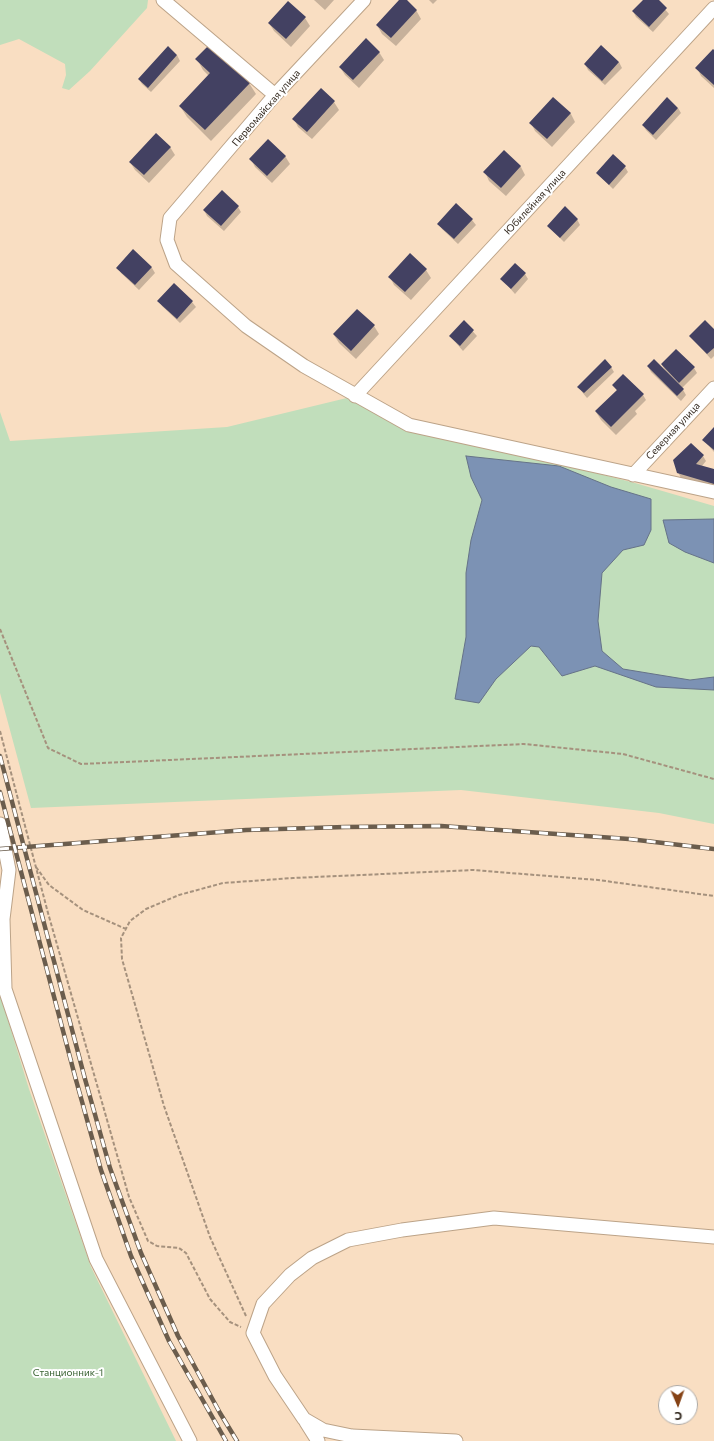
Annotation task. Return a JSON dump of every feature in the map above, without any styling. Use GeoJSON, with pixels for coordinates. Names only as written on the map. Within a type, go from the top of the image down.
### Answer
{"type":"FeatureCollection","features":[{"type":"Feature","properties":{"kind":"street"},"geometry":{"type":"LineString","coordinates":[[163,0],[275,95]]}},
{"type":"Feature","properties":{"kind":"street","name":"Первомайская улица"},"geometry":{"type":"LineString","coordinates":[[355,396],[304,366],[246,326],[176,264],[167,240],[170,218],[275,95],[364,0]]}},
{"type":"Feature","properties":{"kind":"street","name":"Юбилейная улица"},"geometry":{"type":"LineString","coordinates":[[355,396],[714,8]]}},
{"type":"Feature","properties":{"kind":"street","name":"Северная улица"},"geometry":{"type":"LineString","coordinates":[[633,475],[714,388]]}},
{"type":"Feature","properties":{"kind":"street"},"geometry":{"type":"LineString","coordinates":[[355,396],[409,425],[714,492]]}},
{"type":"Feature","properties":{"kind":"street"},"geometry":{"type":"LineString","coordinates":[[0,824],[9,870],[3,919],[5,989],[96,1259],[190,1441]]}},
{"type":"Feature","properties":{"kind":"street"},"geometry":{"type":"LineString","coordinates":[[318,1441],[275,1376],[253,1333],[263,1304],[290,1275],[312,1258],[348,1240],[402,1230],[494,1218],[714,1238]]}},
{"type":"Feature","properties":{"kind":"street"},"geometry":{"type":"LineString","coordinates":[[304,1419],[323,1430],[352,1436],[456,1441]]}},
{"type":"Feature","properties":{"kind":"path"},"geometry":{"type":"LineString","coordinates":[[0,629],[48,748],[81,764],[524,744],[623,754],[714,779]]}},
{"type":"Feature","properties":{"kind":"path"},"geometry":{"type":"LineString","coordinates":[[0,731],[35,866],[129,1197],[148,1241],[157,1246],[179,1248],[186,1253],[210,1299],[230,1322],[253,1333]]}},
{"type":"Feature","properties":{"kind":"path"},"geometry":{"type":"LineString","coordinates":[[35,866],[49,885],[83,910],[126,929]]}},
{"type":"Feature","properties":{"kind":"path"},"geometry":{"type":"LineString","coordinates":[[253,1333],[210,1236],[164,1106],[122,958],[121,938],[130,921],[146,909],[180,895],[223,883],[293,878],[473,870],[598,880],[714,896]]}},
{"type":"Feature","properties":{"kind":"green space"},"geometry":{"type":"Polygon","coordinates":[[[0,0],[148,0],[147,8],[90,71],[69,90],[62,88],[66,75],[65,64],[19,39],[0,45],[0,0]]]}},
{"type":"Feature","properties":{"kind":"green space"},"geometry":{"type":"Polygon","coordinates":[[[355,396],[409,425],[635,483],[714,506],[714,824],[659,813],[461,790],[31,808],[0,693],[0,412],[10,441],[227,427],[355,396]]]}},
{"type":"Feature","properties":{"kind":"green space","name":"Станционник-1"},"geometry":{"type":"Polygon","coordinates":[[[0,994],[29,1089],[91,1267],[176,1441],[0,1441],[0,994]]]}},
{"type":"Feature","properties":{"kind":"water"},"geometry":{"type":"Polygon","coordinates":[[[466,456],[559,466],[611,487],[651,499],[651,530],[644,545],[623,550],[602,573],[598,621],[602,651],[623,669],[690,680],[714,677],[714,690],[656,687],[595,666],[562,676],[539,647],[531,646],[496,679],[479,703],[455,699],[466,637],[466,573],[471,540],[482,500],[471,477],[466,456]]]}},
{"type":"Feature","properties":{"kind":"water"},"geometry":{"type":"Polygon","coordinates":[[[714,519],[714,563],[685,552],[669,543],[663,520],[714,519]]]}},
{"type":"Feature","properties":{"kind":"building"},"geometry":{"type":"Polygon","coordinates":[[[399,0],[407,0],[417,10],[391,38],[376,25],[399,0]]]}},
{"type":"Feature","properties":{"kind":"building"},"geometry":{"type":"Polygon","coordinates":[[[643,0],[659,0],[667,8],[649,27],[632,11],[643,0]]]}},
{"type":"Feature","properties":{"kind":"building"},"geometry":{"type":"Polygon","coordinates":[[[288,1],[306,17],[286,39],[268,23],[288,1]]]}},
{"type":"Feature","properties":{"kind":"building"},"geometry":{"type":"Polygon","coordinates":[[[366,38],[380,52],[353,80],[339,67],[366,38]]]}},
{"type":"Feature","properties":{"kind":"building"},"geometry":{"type":"Polygon","coordinates":[[[210,44],[250,83],[205,130],[179,106],[210,73],[195,59],[210,44]]]}},
{"type":"Feature","properties":{"kind":"building"},"geometry":{"type":"Polygon","coordinates":[[[601,45],[619,62],[602,81],[584,64],[601,45]]]}},
{"type":"Feature","properties":{"kind":"building"},"geometry":{"type":"Polygon","coordinates":[[[168,46],[177,55],[148,88],[138,79],[168,46]]]}},
{"type":"Feature","properties":{"kind":"building"},"geometry":{"type":"Polygon","coordinates":[[[713,49],[714,50],[714,85],[695,68],[713,49]]]}},
{"type":"Feature","properties":{"kind":"building"},"geometry":{"type":"Polygon","coordinates":[[[321,88],[335,101],[307,132],[292,119],[321,88]]]}},
{"type":"Feature","properties":{"kind":"building"},"geometry":{"type":"Polygon","coordinates":[[[553,97],[571,113],[547,139],[529,123],[553,97]]]}},
{"type":"Feature","properties":{"kind":"building"},"geometry":{"type":"Polygon","coordinates":[[[667,97],[678,108],[653,135],[642,125],[667,97]]]}},
{"type":"Feature","properties":{"kind":"building"},"geometry":{"type":"Polygon","coordinates":[[[156,133],[171,147],[144,175],[129,162],[156,133]]]}},
{"type":"Feature","properties":{"kind":"building"},"geometry":{"type":"Polygon","coordinates":[[[268,139],[286,156],[267,176],[249,159],[268,139]]]}},
{"type":"Feature","properties":{"kind":"building"},"geometry":{"type":"Polygon","coordinates":[[[504,150],[521,166],[501,188],[483,172],[504,150]]]}},
{"type":"Feature","properties":{"kind":"building"},"geometry":{"type":"Polygon","coordinates":[[[613,154],[626,166],[609,185],[596,173],[613,154]]]}},
{"type":"Feature","properties":{"kind":"building"},"geometry":{"type":"Polygon","coordinates":[[[222,190],[239,206],[221,226],[203,210],[222,190]]]}},
{"type":"Feature","properties":{"kind":"building"},"geometry":{"type":"Polygon","coordinates":[[[456,203],[473,219],[454,239],[437,224],[456,203]]]}},
{"type":"Feature","properties":{"kind":"building"},"geometry":{"type":"Polygon","coordinates":[[[565,206],[578,219],[560,238],[547,226],[565,206]]]}},
{"type":"Feature","properties":{"kind":"building"},"geometry":{"type":"Polygon","coordinates":[[[133,249],[152,267],[135,285],[116,268],[133,249]]]}},
{"type":"Feature","properties":{"kind":"building"},"geometry":{"type":"Polygon","coordinates":[[[410,253],[427,269],[405,292],[388,277],[410,253]]]}},
{"type":"Feature","properties":{"kind":"building"},"geometry":{"type":"Polygon","coordinates":[[[515,263],[526,273],[511,289],[500,279],[515,263]]]}},
{"type":"Feature","properties":{"kind":"building"},"geometry":{"type":"Polygon","coordinates":[[[174,283],[193,301],[177,319],[157,301],[174,283]]]}},
{"type":"Feature","properties":{"kind":"building"},"geometry":{"type":"Polygon","coordinates":[[[357,309],[375,325],[351,351],[333,334],[357,309]]]}},
{"type":"Feature","properties":{"kind":"building"},"geometry":{"type":"Polygon","coordinates":[[[464,320],[474,330],[460,346],[449,336],[464,320]]]}},
{"type":"Feature","properties":{"kind":"building"},"geometry":{"type":"Polygon","coordinates":[[[705,320],[714,329],[714,348],[707,354],[689,336],[705,320]]]}},
{"type":"Feature","properties":{"kind":"building"},"geometry":{"type":"Polygon","coordinates":[[[676,349],[695,367],[679,383],[661,364],[676,349]]]}},
{"type":"Feature","properties":{"kind":"building"},"geometry":{"type":"Polygon","coordinates":[[[605,359],[612,367],[584,393],[577,387],[605,359]]]}},
{"type":"Feature","properties":{"kind":"building"},"geometry":{"type":"Polygon","coordinates":[[[654,359],[684,389],[677,396],[647,366],[654,359]]]}},
{"type":"Feature","properties":{"kind":"building"},"geometry":{"type":"Polygon","coordinates":[[[623,374],[644,394],[611,427],[595,411],[617,390],[612,385],[623,374]]]}},
{"type":"Feature","properties":{"kind":"building"},"geometry":{"type":"Polygon","coordinates":[[[714,427],[714,450],[702,440],[714,427]]]}},
{"type":"Feature","properties":{"kind":"building"},"geometry":{"type":"Polygon","coordinates":[[[691,443],[704,455],[696,464],[714,469],[714,484],[677,473],[673,460],[691,443]]]}},
{"type":"Feature","properties":{"kind":"railway"},"geometry":{"type":"LineString","coordinates":[[0,756],[110,1168],[141,1253],[178,1336],[237,1441]]}},
{"type":"Feature","properties":{"kind":"railway"},"geometry":{"type":"LineString","coordinates":[[0,792],[101,1170],[131,1256],[169,1341],[226,1441]]}},
{"type":"Feature","properties":{"kind":"railway"},"geometry":{"type":"LineString","coordinates":[[0,849],[246,830],[441,826],[629,839],[714,849]]}}]}
